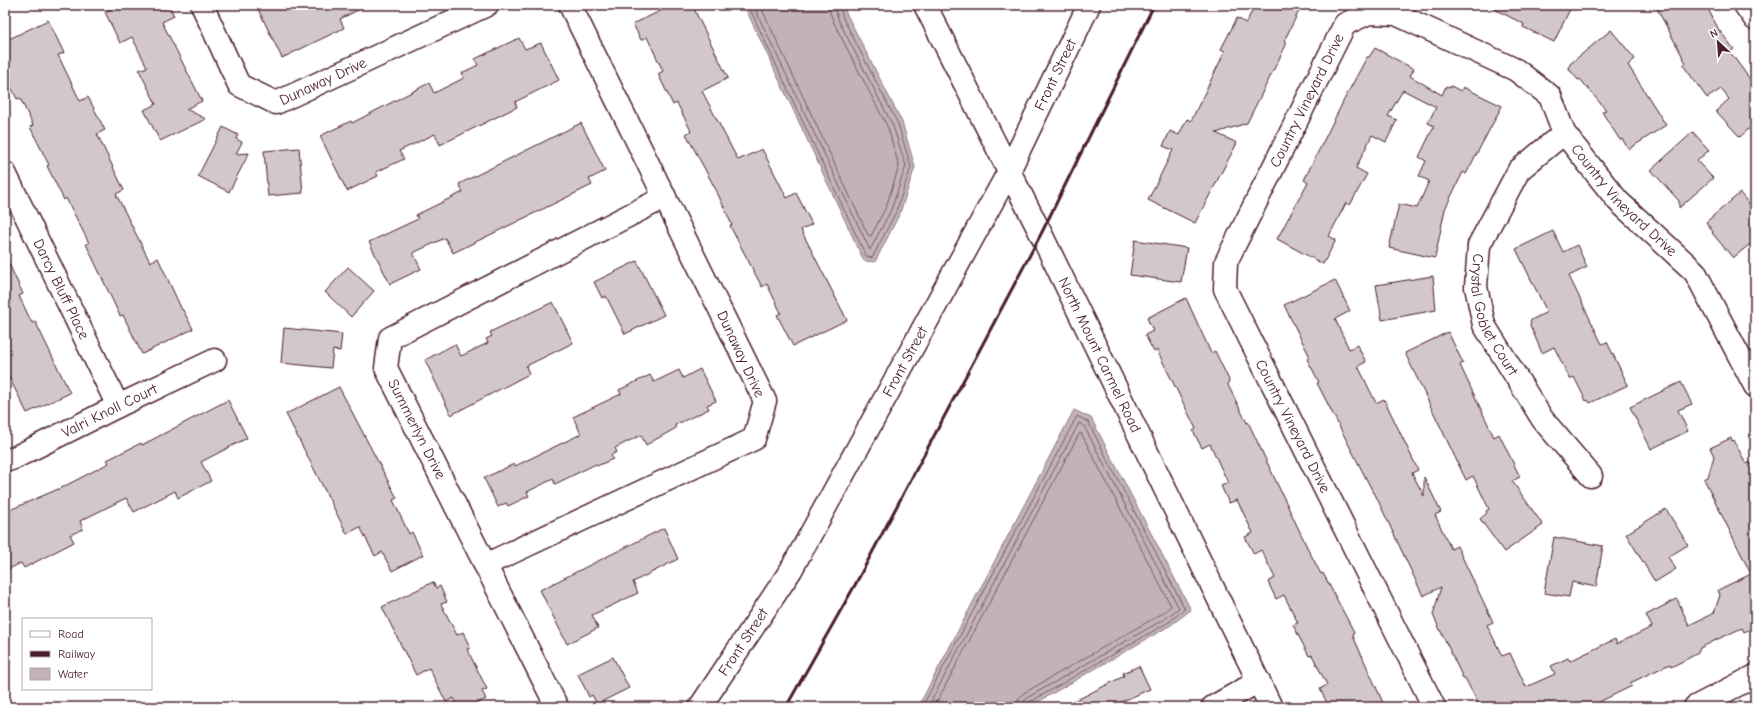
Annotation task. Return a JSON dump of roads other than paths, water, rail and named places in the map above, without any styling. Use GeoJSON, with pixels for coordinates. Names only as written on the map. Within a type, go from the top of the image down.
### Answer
{"type":"FeatureCollection","features":[{"type":"Feature","properties":{"kind":"street","name":"Dunaway Drive"},"geometry":{"type":"LineString","coordinates":[[202,5],[239,85],[276,103],[488,5]]}},
{"type":"Feature","properties":{"kind":"street","name":"Dunaway Drive"},"geometry":{"type":"LineString","coordinates":[[485,565],[754,438],[765,401],[570,5]]}},
{"type":"Feature","properties":{"kind":"street","name":"North Mount Carmel Road"},"geometry":{"type":"LineString","coordinates":[[925,5],[1008,173],[1041,234],[1271,707]]}},
{"type":"Feature","properties":{"kind":"street","name":"Front Street"},"geometry":{"type":"LineString","coordinates":[[700,707],[791,570],[1008,173],[1089,5]]}},
{"type":"Feature","properties":{"kind":"street"},"geometry":{"type":"LineString","coordinates":[[1745,5],[1755,20]]}},
{"type":"Feature","properties":{"kind":"street","name":"Country Vineyard Drive"},"geometry":{"type":"LineString","coordinates":[[1434,707],[1225,289],[1226,262],[1345,24],[1369,13],[1396,14],[1516,70],[1550,96],[1564,133],[1618,201],[1695,272],[1755,386]]}},
{"type":"Feature","properties":{"kind":"street","name":"Crystal Goblet Court"},"geometry":{"type":"LineString","coordinates":[[1564,133],[1519,170],[1479,245],[1476,287],[1484,325],[1543,420],[1591,476]]}},
{"type":"Feature","properties":{"kind":"street","name":"Darcy Bluff Place"},"geometry":{"type":"LineString","coordinates":[[5,172],[118,406]]}},
{"type":"Feature","properties":{"kind":"street","name":"Summerlyn Drive"},"geometry":{"type":"LineString","coordinates":[[557,707],[386,368],[390,338],[665,197]]}},
{"type":"Feature","properties":{"kind":"street","name":"Valri Knoll Court"},"geometry":{"type":"LineString","coordinates":[[5,461],[215,360]]}},
{"type":"Feature","properties":{"kind":"street"},"geometry":{"type":"LineString","coordinates":[[1702,705],[1755,676]]}},
{"type":"Feature","properties":{"kind":"street"},"geometry":{"type":"LineString","coordinates":[[1213,707],[1259,681]]}},
{"type":"Feature","properties":{"kind":"water"},"geometry":{"type":"Polygon","coordinates":[[[744,5],[842,5],[902,122],[915,167],[900,213],[875,262],[864,261],[744,5]]]}},
{"type":"Feature","properties":{"kind":"water"},"geometry":{"type":"Polygon","coordinates":[[[1074,410],[1091,418],[1191,610],[1171,625],[1029,707],[918,707],[1074,410]]]}},
{"type":"Feature","properties":{"kind":"railway"},"geometry":{"type":"LineString","coordinates":[[786,707],[855,585],[1041,234],[1154,5]]}}]}
